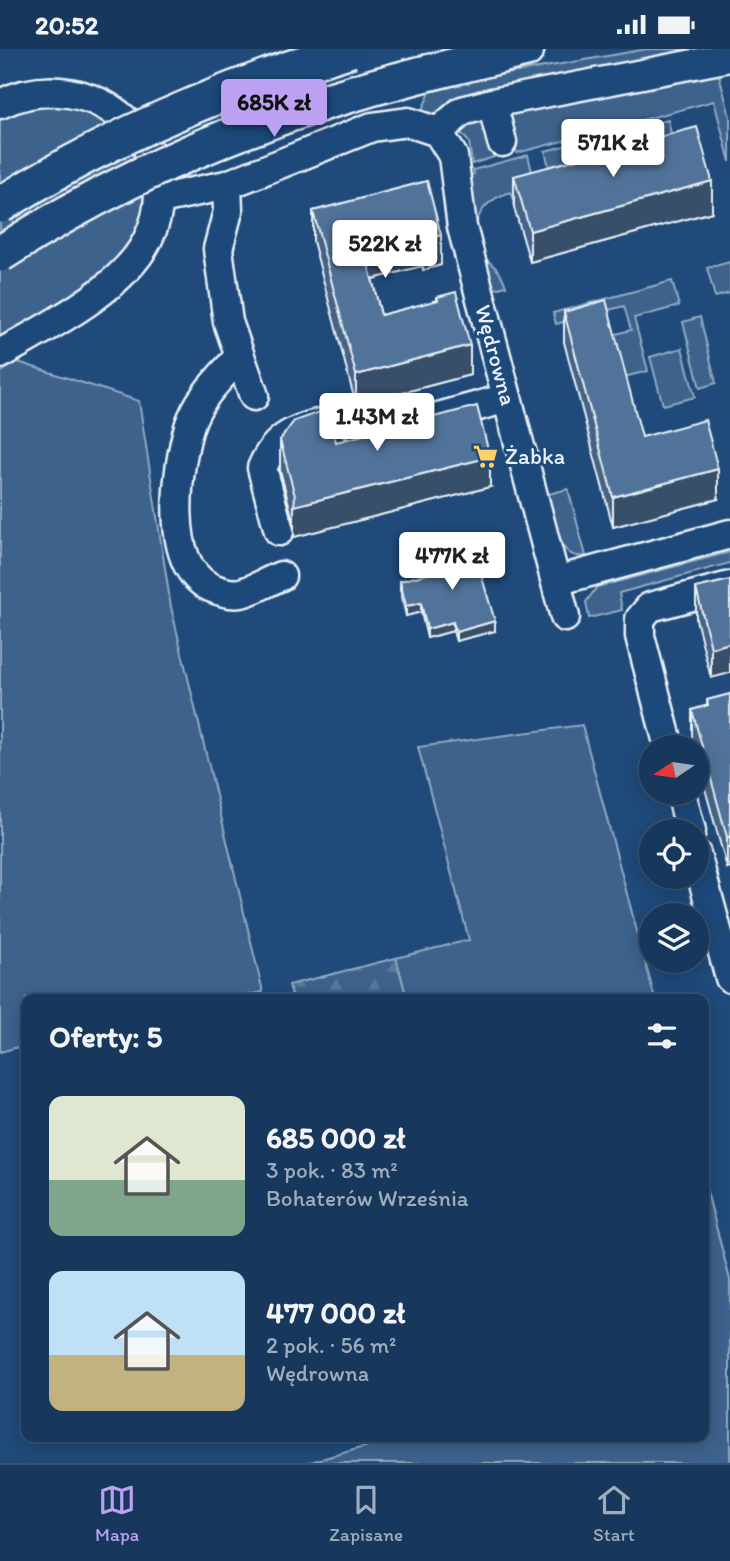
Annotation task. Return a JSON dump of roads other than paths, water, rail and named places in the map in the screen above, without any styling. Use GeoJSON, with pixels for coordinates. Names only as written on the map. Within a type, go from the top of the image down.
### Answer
{"type":"FeatureCollection","features":[{"type":"Feature","properties":{"kind":"main road"},"geometry":{"type":"LineString","coordinates":[[0,205],[87,156],[177,113],[279,73],[351,49]]}},
{"type":"Feature","properties":{"kind":"main road"},"geometry":{"type":"LineString","coordinates":[[0,254],[92,200],[198,150],[310,107],[419,75],[526,49]]}},
{"type":"Feature","properties":{"kind":"street"},"geometry":{"type":"LineString","coordinates":[[160,199],[282,175],[351,133],[372,127],[408,122],[438,132],[462,111],[492,103],[730,57]]}},
{"type":"Feature","properties":{"kind":"street"},"geometry":{"type":"LineString","coordinates":[[0,104],[38,92],[63,90],[103,101],[120,114],[139,135],[158,178],[160,199],[148,240],[133,263],[111,284],[0,354]]}},
{"type":"Feature","properties":{"kind":"street"},"geometry":{"type":"LineString","coordinates":[[492,103],[502,142]]}},
{"type":"Feature","properties":{"kind":"street","name":"Wędrowna"},"geometry":{"type":"LineString","coordinates":[[438,132],[453,156],[462,227],[565,617]]}},
{"type":"Feature","properties":{"kind":"street"},"geometry":{"type":"LineString","coordinates":[[227,185],[228,211],[218,249],[228,322],[254,396]]}},
{"type":"Feature","properties":{"kind":"street"},"geometry":{"type":"LineString","coordinates":[[239,357],[203,396],[189,426],[177,490],[178,525],[187,566],[198,581],[221,592],[241,593],[281,576]]}},
{"type":"Feature","properties":{"kind":"street"},"geometry":{"type":"LineString","coordinates":[[279,531],[262,468],[272,448],[290,432],[341,418],[374,435],[507,398]]}},
{"type":"Feature","properties":{"kind":"street"},"geometry":{"type":"LineString","coordinates":[[556,581],[730,534]]}},
{"type":"Feature","properties":{"kind":"street"},"geometry":{"type":"LineString","coordinates":[[666,735],[640,636],[640,619],[650,607],[730,586]]}},
{"type":"Feature","properties":{"kind":"street"},"geometry":{"type":"LineString","coordinates":[[706,889],[730,978]]}},
{"type":"Feature","properties":{"kind":"place","name":"Żabka"},"geometry":{"type":"Point","coordinates":[485,456]}}]}
